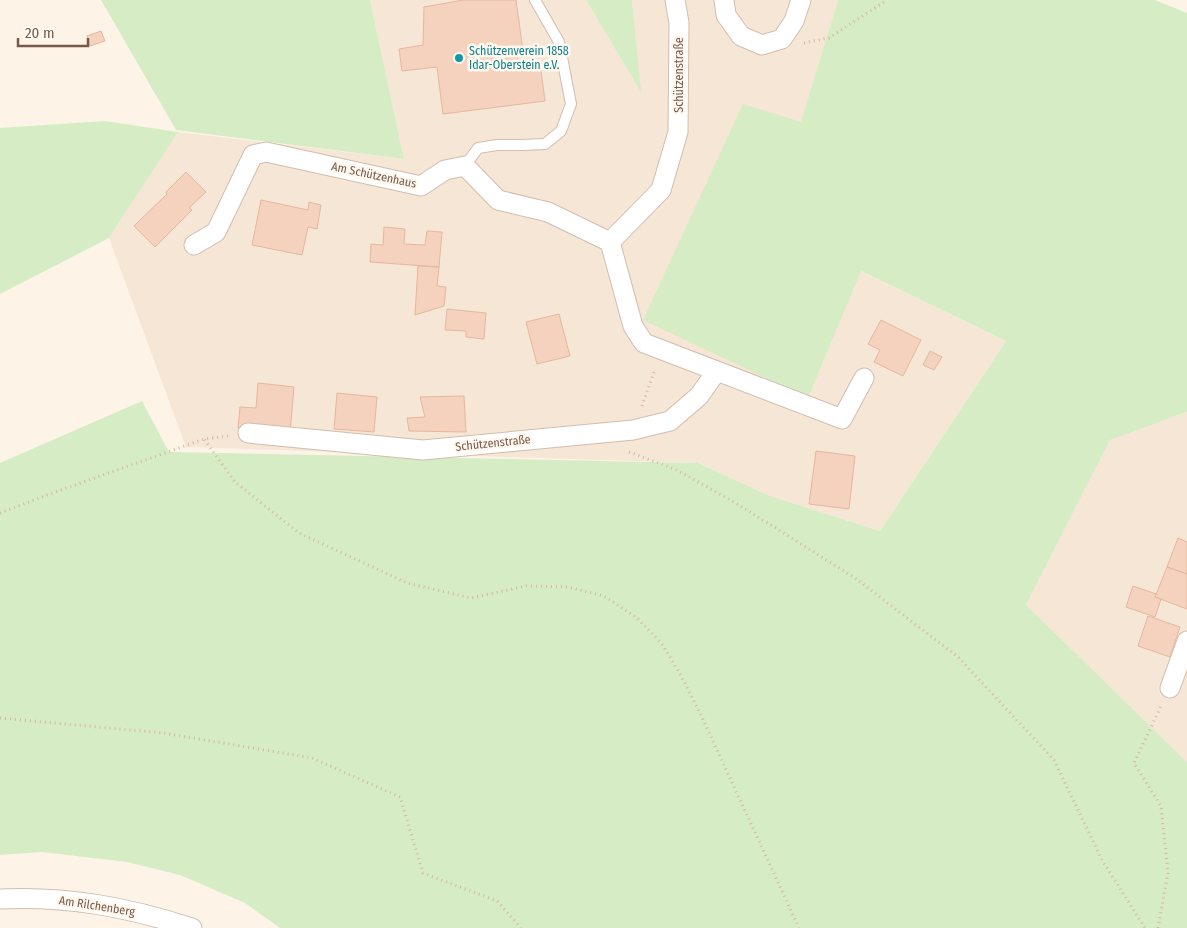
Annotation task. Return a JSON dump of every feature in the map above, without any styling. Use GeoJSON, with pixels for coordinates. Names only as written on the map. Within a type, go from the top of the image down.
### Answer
{"type":"FeatureCollection","features":[{"type":"Feature","properties":{"kind":"street","name":"Schützenstraße"},"geometry":{"type":"LineString","coordinates":[[610,242],[661,190],[678,132],[679,23],[675,0]]}},
{"type":"Feature","properties":{"kind":"street"},"geometry":{"type":"LineString","coordinates":[[724,0],[726,15],[741,36],[762,46],[782,39],[794,22],[801,0]]}},
{"type":"Feature","properties":{"kind":"street","name":"Am Schützenhaus"},"geometry":{"type":"LineString","coordinates":[[194,245],[216,232],[253,154],[266,152],[421,186],[445,170],[465,166]]}},
{"type":"Feature","properties":{"kind":"street"},"geometry":{"type":"LineString","coordinates":[[465,166],[498,200],[548,212],[610,242],[633,326],[644,343],[842,419],[864,378]]}},
{"type":"Feature","properties":{"kind":"street","name":"Schützenstraße"},"geometry":{"type":"LineString","coordinates":[[248,433],[423,450],[625,430],[670,421],[699,396],[716,372]]}},
{"type":"Feature","properties":{"kind":"street"},"geometry":{"type":"LineString","coordinates":[[1170,688],[1187,641]]}},
{"type":"Feature","properties":{"kind":"street","name":"Am Rilchenberg"},"geometry":{"type":"LineString","coordinates":[[0,900],[28,898],[73,900],[113,906],[192,928]]}},
{"type":"Feature","properties":{"kind":"lane"},"geometry":{"type":"LineString","coordinates":[[465,166],[478,148],[497,145],[545,144],[562,132],[571,104],[570,95],[559,42],[535,0]]}},
{"type":"Feature","properties":{"kind":"path"},"geometry":{"type":"LineString","coordinates":[[782,39],[802,43],[829,38],[886,0]]}},
{"type":"Feature","properties":{"kind":"path"},"geometry":{"type":"LineString","coordinates":[[662,350],[625,430],[628,452],[677,470],[734,502],[855,578],[958,657],[1054,760],[1102,860],[1146,928]]}},
{"type":"Feature","properties":{"kind":"path"},"geometry":{"type":"LineString","coordinates":[[0,513],[204,439],[248,433]]}},
{"type":"Feature","properties":{"kind":"path"},"geometry":{"type":"LineString","coordinates":[[204,439],[235,482],[299,533],[407,583],[470,598],[526,586],[568,587],[604,596],[636,617],[662,644],[679,672],[701,715],[799,928]]}},
{"type":"Feature","properties":{"kind":"path"},"geometry":{"type":"LineString","coordinates":[[1158,928],[1168,873],[1161,806],[1134,763],[1170,688]]}},
{"type":"Feature","properties":{"kind":"path"},"geometry":{"type":"LineString","coordinates":[[0,718],[163,733],[312,758],[400,797],[424,873],[498,901],[520,928]]}},
{"type":"Feature","properties":{"kind":"shaded area"},"geometry":{"type":"Polygon","coordinates":[[[370,0],[586,0],[640,90],[632,0],[838,0],[801,123],[860,271],[1006,341],[880,531],[770,496],[698,463],[186,447],[109,238],[178,132],[404,159],[370,0]]]}},
{"type":"Feature","properties":{"kind":"shaded area"},"geometry":{"type":"Polygon","coordinates":[[[1187,412],[1187,762],[1026,605],[1110,440],[1187,412]]]}},
{"type":"Feature","properties":{"kind":"green space"},"geometry":{"type":"Polygon","coordinates":[[[101,0],[370,0],[404,159],[176,130],[101,0]]]}},
{"type":"Feature","properties":{"kind":"green space"},"geometry":{"type":"Polygon","coordinates":[[[586,0],[632,0],[641,92],[586,0]]]}},
{"type":"Feature","properties":{"kind":"green space"},"geometry":{"type":"Polygon","coordinates":[[[838,0],[1155,0],[1187,13],[1187,412],[1110,440],[1026,605],[1187,762],[1187,928],[280,928],[245,903],[180,875],[127,862],[42,852],[0,855],[0,463],[142,401],[169,452],[698,463],[770,496],[880,531],[1006,341],[861,271],[808,398],[643,320],[743,104],[801,122],[838,0]]]}},
{"type":"Feature","properties":{"kind":"green space"},"geometry":{"type":"Polygon","coordinates":[[[105,121],[178,132],[109,238],[0,294],[0,128],[105,121]]]}},
{"type":"Feature","properties":{"kind":"building","name":"Schützenverein 1858 Idar-Oberstein e.V."},"geometry":{"type":"Polygon","coordinates":[[[463,0],[516,0],[523,51],[517,52],[518,67],[540,64],[545,101],[443,114],[437,67],[402,71],[399,49],[423,45],[424,7],[463,0]]]}},
{"type":"Feature","properties":{"kind":"building"},"geometry":{"type":"Polygon","coordinates":[[[101,31],[105,41],[90,46],[87,36],[101,31]]]}},
{"type":"Feature","properties":{"kind":"building"},"geometry":{"type":"Polygon","coordinates":[[[186,172],[206,192],[189,208],[192,210],[155,247],[134,226],[167,194],[166,192],[186,172]]]}},
{"type":"Feature","properties":{"kind":"building"},"geometry":{"type":"Polygon","coordinates":[[[261,200],[308,210],[309,202],[321,205],[317,229],[308,227],[302,255],[252,245],[261,200]]]}},
{"type":"Feature","properties":{"kind":"building"},"geometry":{"type":"Polygon","coordinates":[[[384,227],[405,229],[404,244],[425,245],[427,231],[442,232],[439,267],[370,262],[371,244],[383,245],[384,227]]]}},
{"type":"Feature","properties":{"kind":"building"},"geometry":{"type":"Polygon","coordinates":[[[418,266],[439,267],[437,286],[446,287],[444,306],[415,315],[418,266]]]}},
{"type":"Feature","properties":{"kind":"building"},"geometry":{"type":"Polygon","coordinates":[[[447,309],[486,313],[484,339],[466,337],[466,331],[445,330],[447,309]]]}},
{"type":"Feature","properties":{"kind":"building"},"geometry":{"type":"Polygon","coordinates":[[[559,314],[570,356],[537,364],[526,322],[559,314]]]}},
{"type":"Feature","properties":{"kind":"building"},"geometry":{"type":"Polygon","coordinates":[[[881,320],[921,340],[903,376],[874,362],[880,350],[868,344],[881,320]]]}},
{"type":"Feature","properties":{"kind":"building"},"geometry":{"type":"Polygon","coordinates":[[[930,351],[942,357],[934,370],[923,365],[930,351]]]}},
{"type":"Feature","properties":{"kind":"building"},"geometry":{"type":"Polygon","coordinates":[[[258,383],[294,387],[290,433],[238,428],[240,407],[256,408],[258,383]]]}},
{"type":"Feature","properties":{"kind":"building"},"geometry":{"type":"Polygon","coordinates":[[[337,393],[377,397],[374,432],[334,429],[337,393]]]}},
{"type":"Feature","properties":{"kind":"building"},"geometry":{"type":"Polygon","coordinates":[[[464,396],[466,432],[409,431],[407,418],[425,417],[420,397],[464,396]]]}},
{"type":"Feature","properties":{"kind":"building"},"geometry":{"type":"Polygon","coordinates":[[[816,451],[855,456],[849,509],[809,504],[816,451]]]}},
{"type":"Feature","properties":{"kind":"building"},"geometry":{"type":"Polygon","coordinates":[[[1178,538],[1187,542],[1187,574],[1167,567],[1178,538]]]}},
{"type":"Feature","properties":{"kind":"building"},"geometry":{"type":"Polygon","coordinates":[[[1167,567],[1187,574],[1187,609],[1155,597],[1167,567]]]}},
{"type":"Feature","properties":{"kind":"building"},"geometry":{"type":"Polygon","coordinates":[[[1133,586],[1156,594],[1155,597],[1161,599],[1155,617],[1126,607],[1133,586]]]}},
{"type":"Feature","properties":{"kind":"building"},"geometry":{"type":"Polygon","coordinates":[[[1148,616],[1180,627],[1170,657],[1138,646],[1148,616]]]}},
{"type":"Feature","properties":{"kind":"place","name":"Schützenverein 1858 Idar-Oberstein e.V."},"geometry":{"type":"Point","coordinates":[459,58]}}]}
